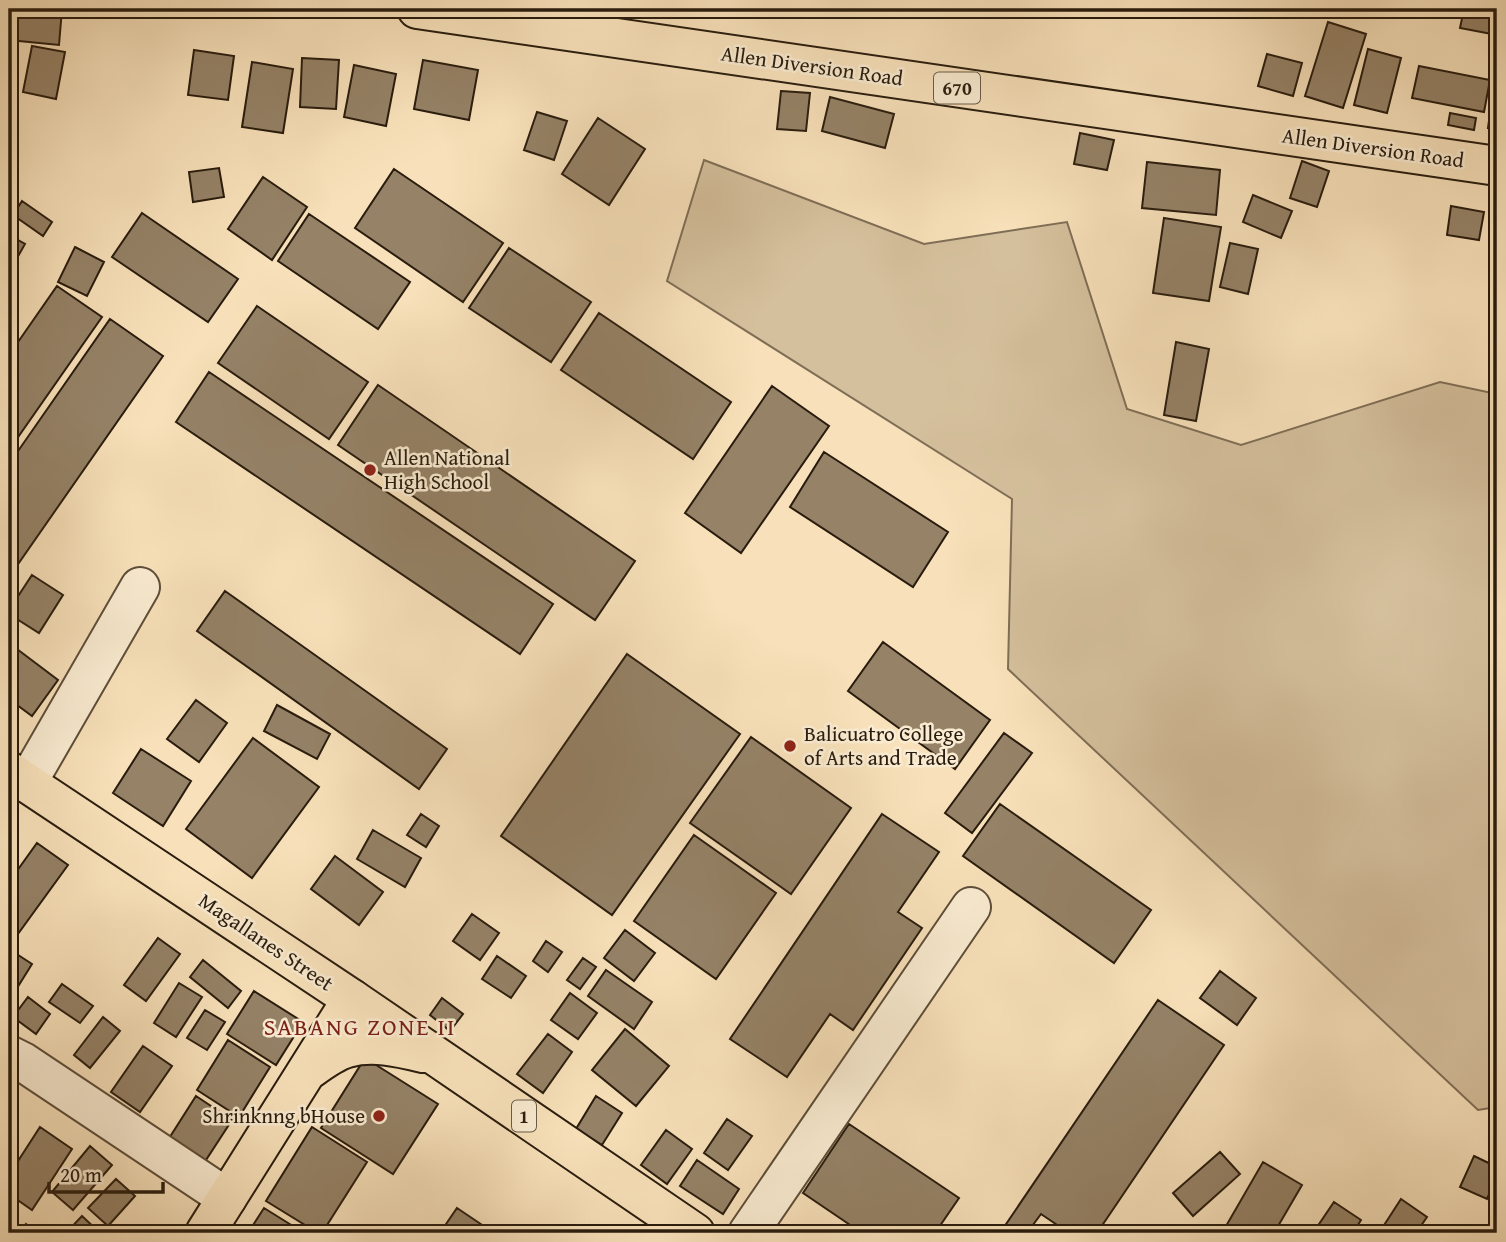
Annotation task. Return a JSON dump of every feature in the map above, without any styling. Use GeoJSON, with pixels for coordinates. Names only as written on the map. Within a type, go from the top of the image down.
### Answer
{"type":"FeatureCollection","features":[{"type":"Feature","properties":{"kind":"main road","name":"Allen Diversion Road"},"geometry":{"type":"LineString","coordinates":[[417,9],[1497,166]]}},
{"type":"Feature","properties":{"kind":"main road","name":"Magallanes Street"},"geometry":{"type":"LineString","coordinates":[[18,777],[352,999],[695,1233]]}},
{"type":"Feature","properties":{"kind":"main road"},"geometry":{"type":"LineString","coordinates":[[205,1233],[352,999]]}},
{"type":"Feature","properties":{"kind":"main road"},"geometry":{"type":"LineString","coordinates":[[307,1071],[345,1048],[362,1045],[388,1046],[435,1056]]}},
{"type":"Feature","properties":{"kind":"street"},"geometry":{"type":"LineString","coordinates":[[18,777],[140,587]]}},
{"type":"Feature","properties":{"kind":"street"},"geometry":{"type":"LineString","coordinates":[[748,1233],[971,907]]}},
{"type":"Feature","properties":{"kind":"street"},"geometry":{"type":"LineString","coordinates":[[9,1055],[228,1198]]}},
{"type":"Feature","properties":{"kind":"shaded area"},"geometry":{"type":"Polygon","coordinates":[[[704,160],[924,244],[1067,222],[1127,409],[1241,445],[1440,382],[1497,394],[1497,1107],[1478,1110],[1008,669],[1012,499],[667,281],[704,160]]]}},
{"type":"Feature","properties":{"kind":"building"},"geometry":{"type":"Polygon","coordinates":[[[9,9],[62,9],[59,45],[9,40],[9,9]]]}},
{"type":"Feature","properties":{"kind":"building"},"geometry":{"type":"Polygon","coordinates":[[[1464,9],[1497,12],[1497,35],[1460,28],[1464,9]]]}},
{"type":"Feature","properties":{"kind":"building"},"geometry":{"type":"Polygon","coordinates":[[[1328,22],[1366,34],[1343,108],[1305,96],[1328,22]]]}},
{"type":"Feature","properties":{"kind":"building"},"geometry":{"type":"Polygon","coordinates":[[[32,46],[65,52],[56,99],[23,92],[32,46]]]}},
{"type":"Feature","properties":{"kind":"building"},"geometry":{"type":"Polygon","coordinates":[[[1368,49],[1401,58],[1387,113],[1354,105],[1368,49]]]}},
{"type":"Feature","properties":{"kind":"building"},"geometry":{"type":"Polygon","coordinates":[[[194,50],[234,56],[228,100],[188,95],[194,50]]]}},
{"type":"Feature","properties":{"kind":"building"},"geometry":{"type":"Polygon","coordinates":[[[1267,54],[1302,63],[1293,96],[1258,86],[1267,54]]]}},
{"type":"Feature","properties":{"kind":"building"},"geometry":{"type":"Polygon","coordinates":[[[302,58],[339,60],[336,109],[300,107],[302,58]]]}},
{"type":"Feature","properties":{"kind":"building"},"geometry":{"type":"Polygon","coordinates":[[[423,60],[478,70],[469,120],[414,109],[423,60]]]}},
{"type":"Feature","properties":{"kind":"building"},"geometry":{"type":"Polygon","coordinates":[[[252,62],[293,69],[283,133],[242,127],[252,62]]]}},
{"type":"Feature","properties":{"kind":"building"},"geometry":{"type":"Polygon","coordinates":[[[354,65],[396,74],[386,126],[344,117],[354,65]]]}},
{"type":"Feature","properties":{"kind":"building"},"geometry":{"type":"Polygon","coordinates":[[[1419,66],[1490,80],[1484,112],[1412,98],[1419,66]]]}},
{"type":"Feature","properties":{"kind":"building"},"geometry":{"type":"Polygon","coordinates":[[[781,91],[810,93],[806,131],[777,129],[781,91]]]}},
{"type":"Feature","properties":{"kind":"building"},"geometry":{"type":"Polygon","coordinates":[[[830,97],[894,114],[885,148],[822,131],[830,97]]]}},
{"type":"Feature","properties":{"kind":"building"},"geometry":{"type":"Polygon","coordinates":[[[1491,106],[1497,106],[1497,129],[1488,128],[1491,106]]]}},
{"type":"Feature","properties":{"kind":"building"},"geometry":{"type":"Polygon","coordinates":[[[537,112],[567,121],[554,160],[524,150],[537,112]]]}},
{"type":"Feature","properties":{"kind":"building"},"geometry":{"type":"Polygon","coordinates":[[[1450,113],[1476,118],[1474,130],[1448,125],[1450,113]]]}},
{"type":"Feature","properties":{"kind":"building"},"geometry":{"type":"Polygon","coordinates":[[[598,118],[645,149],[609,205],[562,174],[598,118]]]}},
{"type":"Feature","properties":{"kind":"building"},"geometry":{"type":"Polygon","coordinates":[[[1080,133],[1114,140],[1107,170],[1074,164],[1080,133]]]}},
{"type":"Feature","properties":{"kind":"building"},"geometry":{"type":"Polygon","coordinates":[[[1302,161],[1329,171],[1317,207],[1290,198],[1302,161]]]}},
{"type":"Feature","properties":{"kind":"building"},"geometry":{"type":"Polygon","coordinates":[[[1147,162],[1220,170],[1216,215],[1142,208],[1147,162]]]}},
{"type":"Feature","properties":{"kind":"building"},"geometry":{"type":"Polygon","coordinates":[[[219,168],[224,197],[193,202],[189,172],[219,168]]]}},
{"type":"Feature","properties":{"kind":"building"},"geometry":{"type":"Polygon","coordinates":[[[394,169],[503,243],[463,302],[355,228],[394,169]]]}},
{"type":"Feature","properties":{"kind":"building"},"geometry":{"type":"Polygon","coordinates":[[[263,177],[307,207],[272,260],[228,229],[263,177]]]}},
{"type":"Feature","properties":{"kind":"building"},"geometry":{"type":"Polygon","coordinates":[[[1253,195],[1292,211],[1281,238],[1243,222],[1253,195]]]}},
{"type":"Feature","properties":{"kind":"building"},"geometry":{"type":"Polygon","coordinates":[[[22,201],[52,222],[43,236],[13,215],[22,201]]]}},
{"type":"Feature","properties":{"kind":"building"},"geometry":{"type":"Polygon","coordinates":[[[1451,206],[1484,212],[1479,240],[1447,235],[1451,206]]]}},
{"type":"Feature","properties":{"kind":"building"},"geometry":{"type":"Polygon","coordinates":[[[142,213],[238,279],[208,322],[112,257],[142,213]]]}},
{"type":"Feature","properties":{"kind":"building"},"geometry":{"type":"Polygon","coordinates":[[[309,214],[410,282],[378,329],[278,261],[309,214]]]}},
{"type":"Feature","properties":{"kind":"building"},"geometry":{"type":"Polygon","coordinates":[[[1164,218],[1221,227],[1209,301],[1153,293],[1164,218]]]}},
{"type":"Feature","properties":{"kind":"building"},"geometry":{"type":"Polygon","coordinates":[[[9,235],[25,244],[12,267],[9,265],[9,235]]]}},
{"type":"Feature","properties":{"kind":"building"},"geometry":{"type":"Polygon","coordinates":[[[1230,243],[1258,249],[1248,294],[1220,287],[1230,243]]]}},
{"type":"Feature","properties":{"kind":"building"},"geometry":{"type":"Polygon","coordinates":[[[75,247],[104,262],[87,296],[58,282],[75,247]]]}},
{"type":"Feature","properties":{"kind":"building"},"geometry":{"type":"Polygon","coordinates":[[[509,248],[591,302],[551,362],[469,308],[509,248]]]}},
{"type":"Feature","properties":{"kind":"building"},"geometry":{"type":"Polygon","coordinates":[[[57,286],[102,317],[9,450],[9,355],[57,286]]]}},
{"type":"Feature","properties":{"kind":"building"},"geometry":{"type":"Polygon","coordinates":[[[257,306],[368,382],[329,439],[218,363],[257,306]]]}},
{"type":"Feature","properties":{"kind":"building"},"geometry":{"type":"Polygon","coordinates":[[[599,313],[731,402],[693,459],[561,370],[599,313]]]}},
{"type":"Feature","properties":{"kind":"building"},"geometry":{"type":"Polygon","coordinates":[[[110,319],[163,356],[16,567],[9,562],[9,464],[110,319]]]}},
{"type":"Feature","properties":{"kind":"building"},"geometry":{"type":"Polygon","coordinates":[[[1176,342],[1209,349],[1196,421],[1164,415],[1176,342]]]}},
{"type":"Feature","properties":{"kind":"building"},"geometry":{"type":"Polygon","coordinates":[[[209,372],[553,604],[520,654],[176,422],[209,372]]]}},
{"type":"Feature","properties":{"kind":"building"},"geometry":{"type":"Polygon","coordinates":[[[378,385],[635,561],[595,620],[338,445],[378,385]]]}},
{"type":"Feature","properties":{"kind":"building"},"geometry":{"type":"Polygon","coordinates":[[[772,386],[829,426],[741,553],[685,513],[772,386]]]}},
{"type":"Feature","properties":{"kind":"building"},"geometry":{"type":"Polygon","coordinates":[[[824,452],[948,532],[913,587],[790,507],[824,452]]]}},
{"type":"Feature","properties":{"kind":"building"},"geometry":{"type":"Polygon","coordinates":[[[32,575],[63,595],[39,633],[9,614],[32,575]]]}},
{"type":"Feature","properties":{"kind":"building"},"geometry":{"type":"Polygon","coordinates":[[[225,591],[447,749],[419,789],[197,631],[225,591]]]}},
{"type":"Feature","properties":{"kind":"building"},"geometry":{"type":"Polygon","coordinates":[[[883,642],[990,720],[955,769],[848,691],[883,642]]]}},
{"type":"Feature","properties":{"kind":"building"},"geometry":{"type":"Polygon","coordinates":[[[9,643],[58,680],[32,716],[9,699],[9,643]]]}},
{"type":"Feature","properties":{"kind":"building"},"geometry":{"type":"Polygon","coordinates":[[[627,654],[740,734],[612,915],[501,836],[627,654]]]}},
{"type":"Feature","properties":{"kind":"building"},"geometry":{"type":"Polygon","coordinates":[[[196,700],[227,723],[199,762],[167,739],[196,700]]]}},
{"type":"Feature","properties":{"kind":"building"},"geometry":{"type":"Polygon","coordinates":[[[277,705],[330,734],[317,759],[264,731],[277,705]]]}},
{"type":"Feature","properties":{"kind":"building"},"geometry":{"type":"Polygon","coordinates":[[[1004,733],[1032,753],[972,833],[945,813],[1004,733]]]}},
{"type":"Feature","properties":{"kind":"building"},"geometry":{"type":"Polygon","coordinates":[[[751,737],[851,808],[791,894],[690,823],[751,737]]]}},
{"type":"Feature","properties":{"kind":"building"},"geometry":{"type":"Polygon","coordinates":[[[253,738],[319,787],[252,878],[186,829],[253,738]]]}},
{"type":"Feature","properties":{"kind":"building"},"geometry":{"type":"Polygon","coordinates":[[[141,749],[191,781],[163,826],[113,793],[141,749]]]}},
{"type":"Feature","properties":{"kind":"building"},"geometry":{"type":"Polygon","coordinates":[[[1000,804],[1151,910],[1114,963],[963,856],[1000,804]]]}},
{"type":"Feature","properties":{"kind":"building"},"geometry":{"type":"Polygon","coordinates":[[[421,814],[439,826],[426,847],[407,835],[421,814]]]}},
{"type":"Feature","properties":{"kind":"building"},"geometry":{"type":"Polygon","coordinates":[[[882,814],[939,852],[898,912],[922,928],[853,1030],[830,1014],[787,1077],[730,1039],[882,814]]]}},
{"type":"Feature","properties":{"kind":"building"},"geometry":{"type":"Polygon","coordinates":[[[373,830],[421,858],[405,887],[357,859],[373,830]]]}},
{"type":"Feature","properties":{"kind":"building"},"geometry":{"type":"Polygon","coordinates":[[[694,835],[776,893],[716,979],[634,921],[694,835]]]}},
{"type":"Feature","properties":{"kind":"building"},"geometry":{"type":"Polygon","coordinates":[[[37,843],[68,865],[15,938],[9,933],[9,882],[37,843]]]}},
{"type":"Feature","properties":{"kind":"building"},"geometry":{"type":"Polygon","coordinates":[[[335,856],[383,892],[359,925],[311,889],[335,856]]]}},
{"type":"Feature","properties":{"kind":"building"},"geometry":{"type":"Polygon","coordinates":[[[472,914],[499,933],[480,960],[453,941],[472,914]]]}},
{"type":"Feature","properties":{"kind":"building"},"geometry":{"type":"Polygon","coordinates":[[[625,930],[655,953],[634,981],[604,958],[625,930]]]}},
{"type":"Feature","properties":{"kind":"building"},"geometry":{"type":"Polygon","coordinates":[[[158,938],[180,954],[146,1001],[124,985],[158,938]]]}},
{"type":"Feature","properties":{"kind":"building"},"geometry":{"type":"Polygon","coordinates":[[[546,941],[562,952],[548,972],[533,961],[546,941]]]}},
{"type":"Feature","properties":{"kind":"building"},"geometry":{"type":"Polygon","coordinates":[[[9,949],[32,964],[9,1001],[9,949]]]}},
{"type":"Feature","properties":{"kind":"building"},"geometry":{"type":"Polygon","coordinates":[[[497,956],[526,976],[511,998],[482,979],[497,956]]]}},
{"type":"Feature","properties":{"kind":"building"},"geometry":{"type":"Polygon","coordinates":[[[583,958],[596,967],[580,989],[567,980],[583,958]]]}},
{"type":"Feature","properties":{"kind":"building"},"geometry":{"type":"Polygon","coordinates":[[[203,960],[241,991],[228,1008],[190,977],[203,960]]]}},
{"type":"Feature","properties":{"kind":"building"},"geometry":{"type":"Polygon","coordinates":[[[606,970],[652,1002],[634,1029],[588,996],[606,970]]]}},
{"type":"Feature","properties":{"kind":"building"},"geometry":{"type":"Polygon","coordinates":[[[1220,971],[1256,998],[1237,1025],[1200,998],[1220,971]]]}},
{"type":"Feature","properties":{"kind":"building"},"geometry":{"type":"Polygon","coordinates":[[[179,983],[202,997],[176,1037],[154,1023],[179,983]]]}},
{"type":"Feature","properties":{"kind":"building"},"geometry":{"type":"Polygon","coordinates":[[[62,984],[93,1006],[80,1023],[49,1002],[62,984]]]}},
{"type":"Feature","properties":{"kind":"building"},"geometry":{"type":"Polygon","coordinates":[[[254,991],[303,1022],[276,1065],[227,1034],[254,991]]]}},
{"type":"Feature","properties":{"kind":"building"},"geometry":{"type":"Polygon","coordinates":[[[570,993],[597,1013],[578,1039],[551,1020],[570,993]]]}},
{"type":"Feature","properties":{"kind":"building"},"geometry":{"type":"Polygon","coordinates":[[[28,997],[50,1014],[36,1034],[13,1017],[28,997]]]}},
{"type":"Feature","properties":{"kind":"building"},"geometry":{"type":"Polygon","coordinates":[[[442,998],[463,1014],[450,1031],[430,1015],[442,998]]]}},
{"type":"Feature","properties":{"kind":"building"},"geometry":{"type":"Polygon","coordinates":[[[1158,1000],[1224,1045],[1097,1233],[1069,1233],[1041,1214],[1027,1233],[1000,1233],[1158,1000]]]}},
{"type":"Feature","properties":{"kind":"building"},"geometry":{"type":"Polygon","coordinates":[[[205,1010],[225,1022],[207,1050],[187,1038],[205,1010]]]}},
{"type":"Feature","properties":{"kind":"building"},"geometry":{"type":"Polygon","coordinates":[[[103,1017],[120,1031],[90,1068],[74,1055],[103,1017]]]}},
{"type":"Feature","properties":{"kind":"building"},"geometry":{"type":"Polygon","coordinates":[[[625,1029],[669,1066],[636,1106],[592,1070],[625,1029]]]}},
{"type":"Feature","properties":{"kind":"building"},"geometry":{"type":"Polygon","coordinates":[[[548,1034],[572,1052],[543,1093],[517,1074],[548,1034]]]}},
{"type":"Feature","properties":{"kind":"building"},"geometry":{"type":"Polygon","coordinates":[[[228,1040],[270,1067],[239,1117],[197,1090],[228,1040]]]}},
{"type":"Feature","properties":{"kind":"building"},"geometry":{"type":"Polygon","coordinates":[[[143,1046],[172,1066],[140,1112],[111,1092],[143,1046]]]}},
{"type":"Feature","properties":{"kind":"building","name":"Shrinknng bHouse"},"geometry":{"type":"Polygon","coordinates":[[[365,1058],[438,1104],[393,1174],[321,1128],[365,1058]]]}},
{"type":"Feature","properties":{"kind":"building"},"geometry":{"type":"Polygon","coordinates":[[[196,1096],[232,1120],[204,1163],[168,1140],[196,1096]]]}},
{"type":"Feature","properties":{"kind":"building"},"geometry":{"type":"Polygon","coordinates":[[[596,1096],[622,1113],[602,1145],[576,1129],[596,1096]]]}},
{"type":"Feature","properties":{"kind":"building"},"geometry":{"type":"Polygon","coordinates":[[[727,1119],[752,1136],[728,1170],[704,1153],[727,1119]]]}},
{"type":"Feature","properties":{"kind":"building"},"geometry":{"type":"Polygon","coordinates":[[[849,1124],[959,1198],[935,1233],[862,1233],[803,1193],[849,1124]]]}},
{"type":"Feature","properties":{"kind":"building"},"geometry":{"type":"Polygon","coordinates":[[[40,1127],[72,1149],[32,1210],[9,1194],[9,1175],[40,1127]]]}},
{"type":"Feature","properties":{"kind":"building"},"geometry":{"type":"Polygon","coordinates":[[[312,1127],[367,1162],[322,1233],[266,1201],[312,1127]]]}},
{"type":"Feature","properties":{"kind":"building"},"geometry":{"type":"Polygon","coordinates":[[[666,1130],[692,1149],[667,1184],[641,1165],[666,1130]]]}},
{"type":"Feature","properties":{"kind":"building"},"geometry":{"type":"Polygon","coordinates":[[[90,1146],[112,1165],[73,1210],[52,1192],[90,1146]]]}},
{"type":"Feature","properties":{"kind":"building"},"geometry":{"type":"Polygon","coordinates":[[[1220,1152],[1240,1174],[1193,1216],[1173,1193],[1220,1152]]]}},
{"type":"Feature","properties":{"kind":"building"},"geometry":{"type":"Polygon","coordinates":[[[1474,1156],[1497,1167],[1497,1176],[1487,1199],[1460,1187],[1474,1156]]]}},
{"type":"Feature","properties":{"kind":"building"},"geometry":{"type":"Polygon","coordinates":[[[697,1160],[739,1189],[723,1214],[680,1186],[697,1160]]]}},
{"type":"Feature","properties":{"kind":"building"},"geometry":{"type":"Polygon","coordinates":[[[1263,1162],[1302,1185],[1274,1233],[1222,1233],[1263,1162]]]}},
{"type":"Feature","properties":{"kind":"building"},"geometry":{"type":"Polygon","coordinates":[[[116,1179],[135,1196],[108,1226],[88,1208],[116,1179]]]}},
{"type":"Feature","properties":{"kind":"building"},"geometry":{"type":"Polygon","coordinates":[[[1401,1199],[1427,1217],[1416,1233],[1379,1233],[1401,1199]]]}},
{"type":"Feature","properties":{"kind":"building"},"geometry":{"type":"Polygon","coordinates":[[[1334,1202],[1361,1220],[1353,1233],[1313,1233],[1334,1202]]]}},
{"type":"Feature","properties":{"kind":"building"},"geometry":{"type":"Polygon","coordinates":[[[264,1208],[304,1233],[248,1233],[264,1208]]]}},
{"type":"Feature","properties":{"kind":"building"},"geometry":{"type":"Polygon","coordinates":[[[457,1208],[494,1233],[440,1233],[457,1208]]]}},
{"type":"Feature","properties":{"kind":"building"},"geometry":{"type":"Polygon","coordinates":[[[82,1216],[100,1233],[66,1233],[82,1216]]]}},
{"type":"Feature","properties":{"kind":"building"},"geometry":{"type":"Polygon","coordinates":[[[26,1224],[38,1233],[19,1233],[26,1224]]]}},
{"type":"Feature","properties":{"kind":"place","name":"Allen National High School"},"geometry":{"type":"Point","coordinates":[370,470]}},
{"type":"Feature","properties":{"kind":"place","name":"Balicuatro College of Arts and Trade"},"geometry":{"type":"Point","coordinates":[790,746]}},
{"type":"Feature","properties":{"kind":"place","name":"Shrinknng bHouse"},"geometry":{"type":"Point","coordinates":[379,1116]}},
{"type":"Feature","properties":{"kind":"district","name":"SABANG ZONE II"},"geometry":{"type":"Point","coordinates":[360,1027]}}]}
